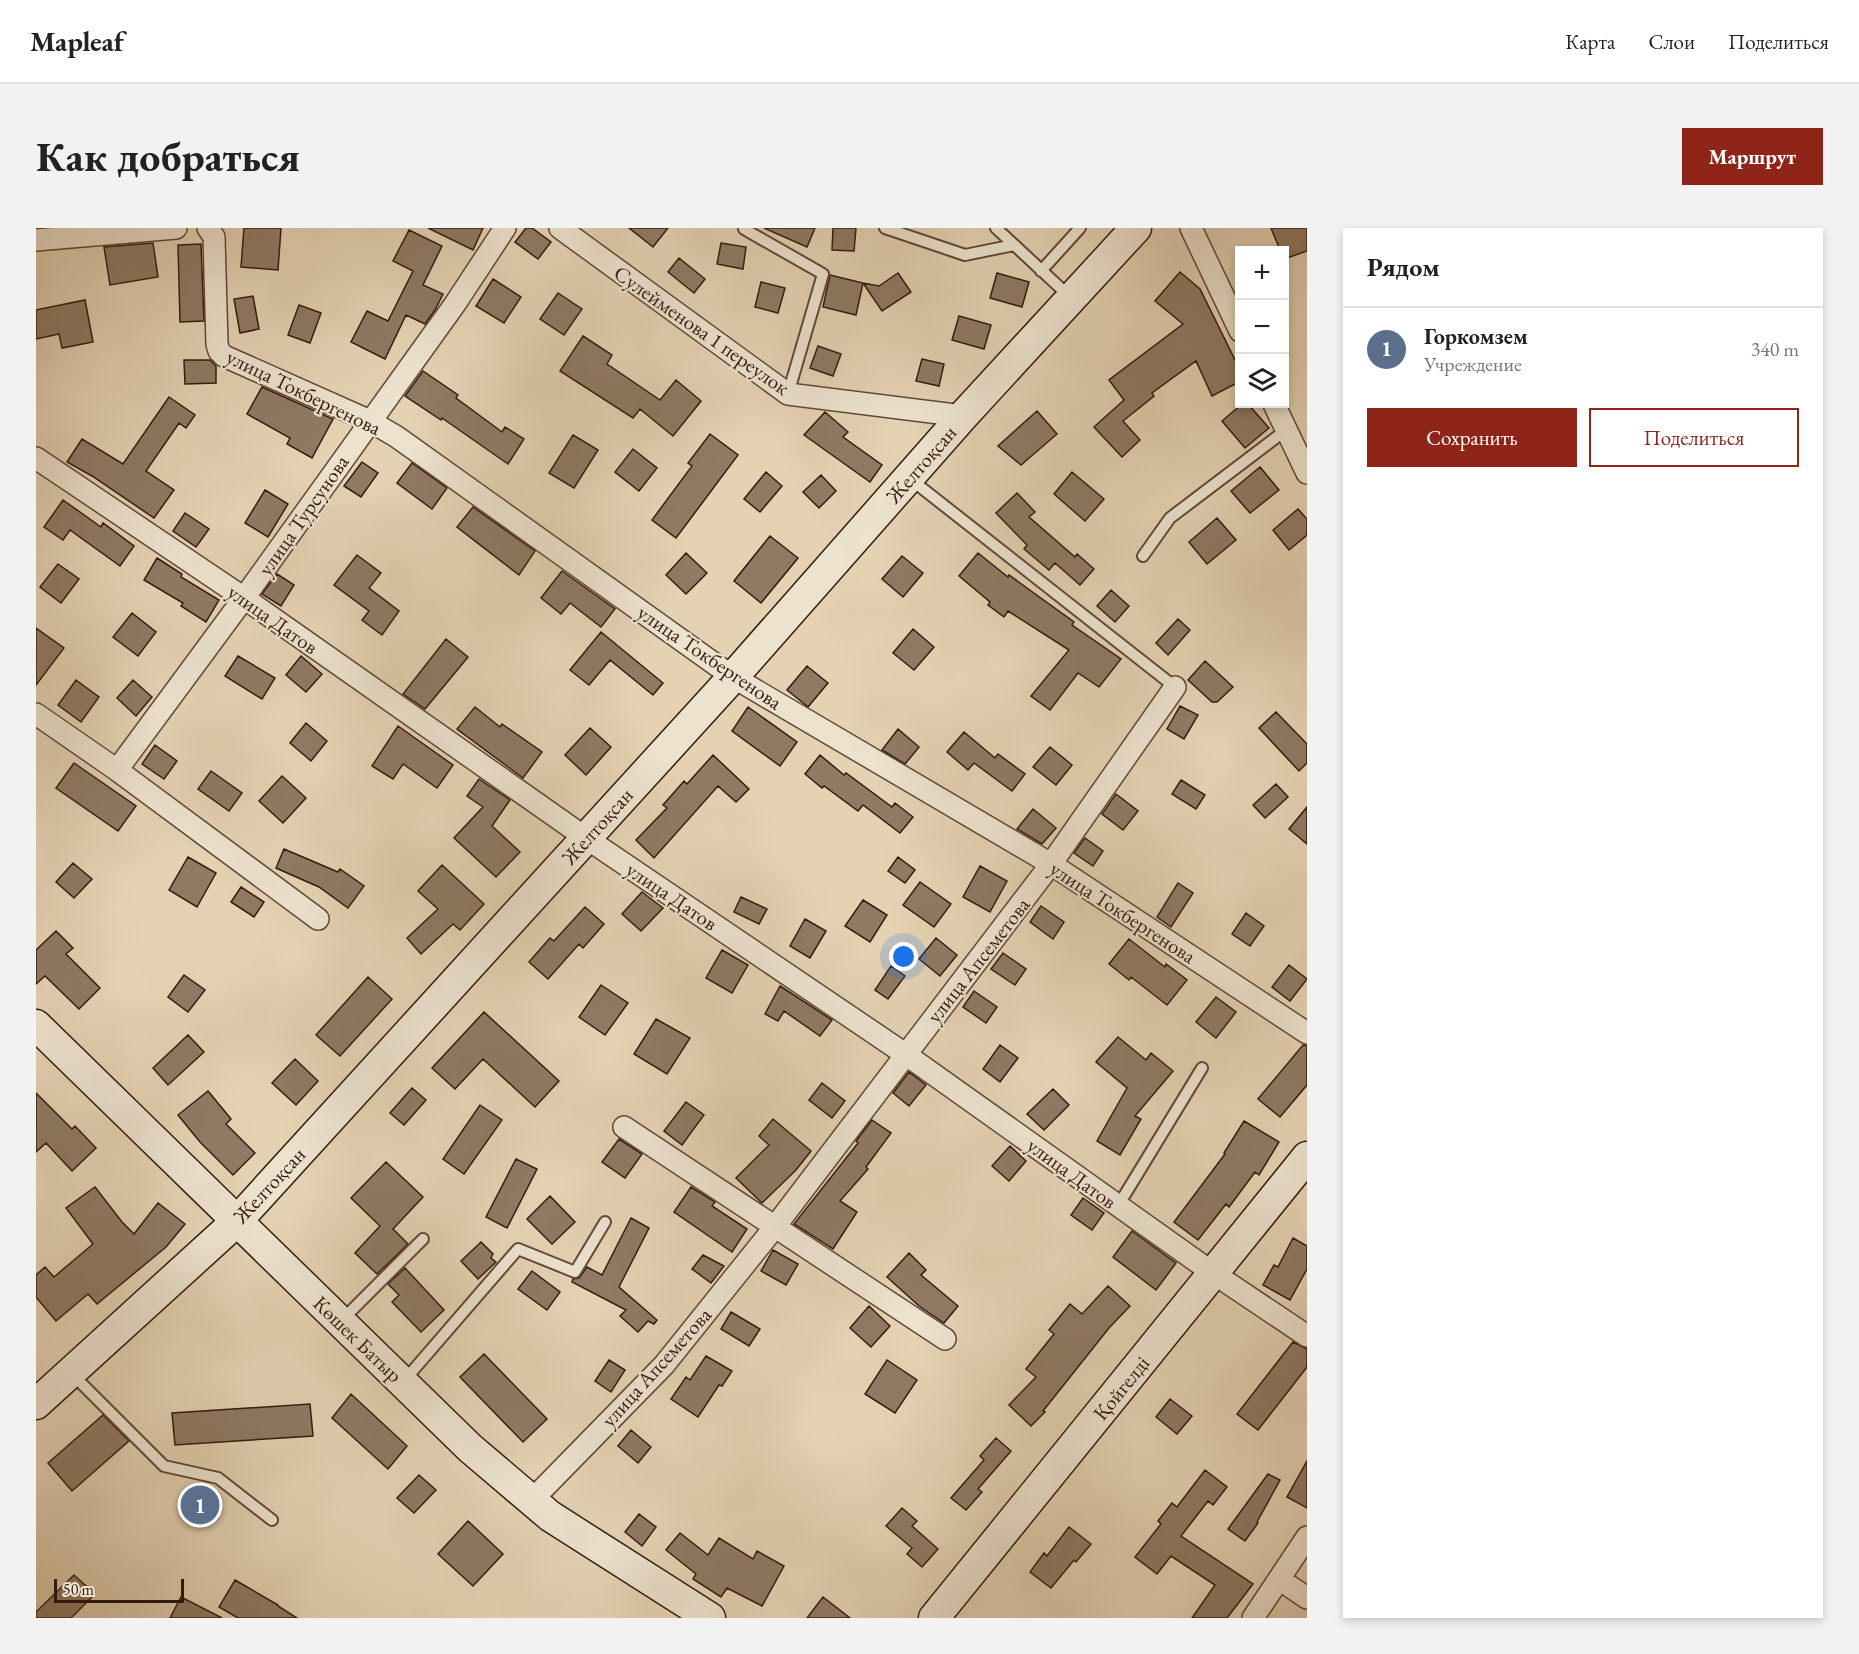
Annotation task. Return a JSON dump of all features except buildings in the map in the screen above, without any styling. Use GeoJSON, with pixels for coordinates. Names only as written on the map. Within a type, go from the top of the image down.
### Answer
{"type":"FeatureCollection","features":[{"type":"Feature","properties":{"kind":"street"},"geometry":{"type":"LineString","coordinates":[[36,240],[72,233],[176,228]]}},
{"type":"Feature","properties":{"kind":"street","name":"улица Токбергенова"},"geometry":{"type":"LineString","coordinates":[[208,228],[214,237],[219,351],[225,356],[370,421],[398,437],[733,677],[1052,864],[1307,1033]]}},
{"type":"Feature","properties":{"kind":"street","name":"улица Турсунова"},"geometry":{"type":"LineString","coordinates":[[117,770],[244,598],[455,304],[505,228]]}},
{"type":"Feature","properties":{"kind":"street","name":"Сулейменова 1 переулок"},"geometry":{"type":"LineString","coordinates":[[560,228],[788,394],[963,416]]}},
{"type":"Feature","properties":{"kind":"street","name":"Желтоқсан"},"geometry":{"type":"LineString","coordinates":[[36,1404],[237,1221],[733,677],[963,416],[1136,228]]}},
{"type":"Feature","properties":{"kind":"street"},"geometry":{"type":"LineString","coordinates":[[1191,228],[1235,322]]}},
{"type":"Feature","properties":{"kind":"street"},"geometry":{"type":"LineString","coordinates":[[1276,408],[1307,473]]}},
{"type":"Feature","properties":{"kind":"street","name":"улица Датов"},"geometry":{"type":"LineString","coordinates":[[36,458],[244,598],[586,838],[905,1054],[1213,1274],[1307,1336]]}},
{"type":"Feature","properties":{"kind":"street","name":"улица Апсеметова"},"geometry":{"type":"LineString","coordinates":[[532,1500],[664,1365],[774,1228],[1052,864],[1175,687]]}},
{"type":"Feature","properties":{"kind":"street"},"geometry":{"type":"LineString","coordinates":[[36,714],[117,770],[318,919]]}},
{"type":"Feature","properties":{"kind":"street","name":"Көшек Батыр"},"geometry":{"type":"LineString","coordinates":[[36,1025],[470,1448],[550,1516],[710,1618]]}},
{"type":"Feature","properties":{"kind":"street"},"geometry":{"type":"LineString","coordinates":[[624,1127],[945,1339]]}},
{"type":"Feature","properties":{"kind":"street","name":"Қойгелді"},"geometry":{"type":"LineString","coordinates":[[934,1618],[1307,1157]]}},
{"type":"Feature","properties":{"kind":"street"},"geometry":{"type":"LineString","coordinates":[[1253,1618],[1307,1538]]}},
{"type":"Feature","properties":{"kind":"street"},"geometry":{"type":"LineString","coordinates":[[1279,1579],[1307,1598]]}},
{"type":"Feature","properties":{"kind":"lane"},"geometry":{"type":"LineString","coordinates":[[885,228],[965,255],[1014,245]]}},
{"type":"Feature","properties":{"kind":"lane"},"geometry":{"type":"LineString","coordinates":[[996,228],[1071,299]]}},
{"type":"Feature","properties":{"kind":"lane"},"geometry":{"type":"LineString","coordinates":[[1041,271],[1080,228]]}},
{"type":"Feature","properties":{"kind":"lane"},"geometry":{"type":"LineString","coordinates":[[744,230],[823,274],[788,394]]}},
{"type":"Feature","properties":{"kind":"lane"},"geometry":{"type":"LineString","coordinates":[[1143,556],[1170,518],[1286,430]]}},
{"type":"Feature","properties":{"kind":"lane"},"geometry":{"type":"LineString","coordinates":[[909,478],[1175,687]]}},
{"type":"Feature","properties":{"kind":"lane"},"geometry":{"type":"LineString","coordinates":[[1118,1206],[1202,1068]]}},
{"type":"Feature","properties":{"kind":"lane"},"geometry":{"type":"LineString","coordinates":[[403,1382],[518,1249],[575,1272],[605,1222]]}},
{"type":"Feature","properties":{"kind":"lane"},"geometry":{"type":"LineString","coordinates":[[340,1322],[423,1239]]}},
{"type":"Feature","properties":{"kind":"lane"},"geometry":{"type":"LineString","coordinates":[[70,1373],[164,1466],[218,1478],[272,1520]]}},
{"type":"Feature","properties":{"kind":"place","name":"Горкомзем"},"geometry":{"type":"Point","coordinates":[200,1505]}}]}
